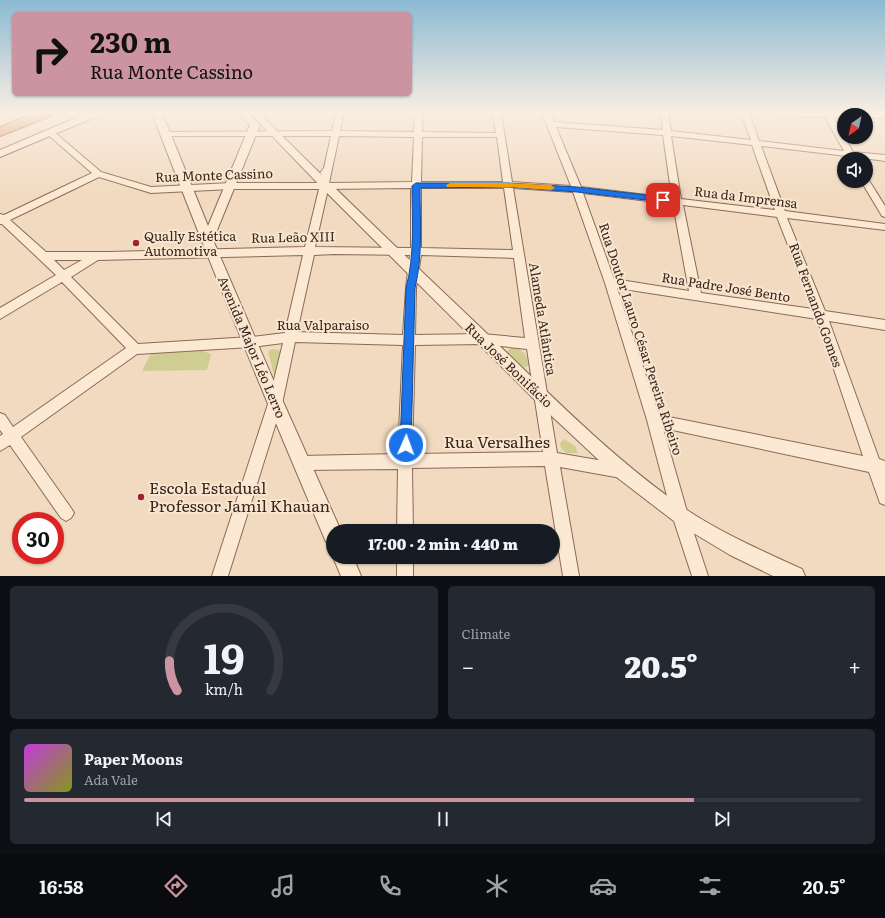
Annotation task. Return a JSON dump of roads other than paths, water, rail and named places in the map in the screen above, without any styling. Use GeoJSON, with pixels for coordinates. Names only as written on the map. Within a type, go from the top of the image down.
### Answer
{"type":"FeatureCollection","features":[{"type":"Feature","properties":{"kind":"main road"},"geometry":{"type":"LineString","coordinates":[[0,154],[34,140]]}},
{"type":"Feature","properties":{"kind":"street","name":"Rua Monte Cassino"},"geometry":{"type":"LineString","coordinates":[[58,140],[98,174],[151,190],[231,186],[300,186],[321,182],[416,186],[508,185]]}},
{"type":"Feature","properties":{"kind":"street","name":"Avenida Major Léo Lerro"},"geometry":{"type":"LineString","coordinates":[[167,140],[209,247],[251,342],[275,404],[328,524]]}},
{"type":"Feature","properties":{"kind":"street"},"geometry":{"type":"LineString","coordinates":[[209,247],[249,140]]}},
{"type":"Feature","properties":{"kind":"street","name":"Rua José Bonifácio"},"geometry":{"type":"LineString","coordinates":[[280,140],[482,339],[621,471],[680,516],[705,531],[795,576]]}},
{"type":"Feature","properties":{"kind":"street"},"geometry":{"type":"LineString","coordinates":[[220,576],[275,404],[309,251],[321,182],[328,169],[334,140]]}},
{"type":"Feature","properties":{"kind":"street"},"geometry":{"type":"LineString","coordinates":[[405,524],[405,460],[411,288],[416,251],[417,140]]}},
{"type":"Feature","properties":{"kind":"street","name":"Alameda Atlântica"},"geometry":{"type":"LineString","coordinates":[[502,140],[532,344],[571,576]]}},
{"type":"Feature","properties":{"kind":"street","name":"Rua Doutor Lauro César Pereira Ribeiro"},"geometry":{"type":"LineString","coordinates":[[558,140],[577,189],[610,283],[654,420],[680,516],[700,576]]}},
{"type":"Feature","properties":{"kind":"street"},"geometry":{"type":"LineString","coordinates":[[667,140],[677,201],[696,296]]}},
{"type":"Feature","properties":{"kind":"street"},"geometry":{"type":"LineString","coordinates":[[733,140],[837,154]]}},
{"type":"Feature","properties":{"kind":"street"},"geometry":{"type":"LineString","coordinates":[[842,140],[849,152]]}},
{"type":"Feature","properties":{"kind":"street","name":"Rua Fernando Gomes"},"geometry":{"type":"LineString","coordinates":[[754,142],[879,467],[885,498]]}},
{"type":"Feature","properties":{"kind":"street"},"geometry":{"type":"LineString","coordinates":[[873,157],[885,158]]}},
{"type":"Feature","properties":{"kind":"street"},"geometry":{"type":"LineString","coordinates":[[0,444],[135,349],[44,256],[1,219],[98,174]]}},
{"type":"Feature","properties":{"kind":"street","name":"Rua da Imprensa"},"geometry":{"type":"LineString","coordinates":[[508,185],[577,189],[885,227]]}},
{"type":"Feature","properties":{"kind":"street"},"geometry":{"type":"LineString","coordinates":[[870,188],[885,214]]}},
{"type":"Feature","properties":{"kind":"street","name":"Rua Leão XIII"},"geometry":{"type":"LineString","coordinates":[[44,256],[96,257],[209,247],[309,251],[391,250],[519,254]]}},
{"type":"Feature","properties":{"kind":"street"},"geometry":{"type":"LineString","coordinates":[[0,314],[96,257]]}},
{"type":"Feature","properties":{"kind":"street","name":"Rua Padre José Bento"},"geometry":{"type":"LineString","coordinates":[[610,283],[885,325]]}},
{"type":"Feature","properties":{"kind":"street","name":"Rua Valparaiso"},"geometry":{"type":"LineString","coordinates":[[135,349],[251,342],[291,337],[410,340],[482,339],[532,344]]}},
{"type":"Feature","properties":{"kind":"street"},"geometry":{"type":"LineString","coordinates":[[0,419],[66,513]]}},
{"type":"Feature","properties":{"kind":"street"},"geometry":{"type":"LineString","coordinates":[[654,420],[879,467]]}},
{"type":"Feature","properties":{"kind":"street","name":"Rua Versalhes"},"geometry":{"type":"LineString","coordinates":[[301,463],[405,460],[552,459],[621,471]]}},
{"type":"Feature","properties":{"kind":"street"},"geometry":{"type":"LineString","coordinates":[[346,564],[351,576]]}},
{"type":"Feature","properties":{"kind":"street"},"geometry":{"type":"LineString","coordinates":[[405,564],[405,576]]}},
{"type":"Feature","properties":{"kind":"place","name":"Qually Estética Automotiva"},"geometry":{"type":"Point","coordinates":[136,243]}},
{"type":"Feature","properties":{"kind":"place","name":"Escola Estadual Professor Jamil Khauan"},"geometry":{"type":"Point","coordinates":[141,497]}}]}
